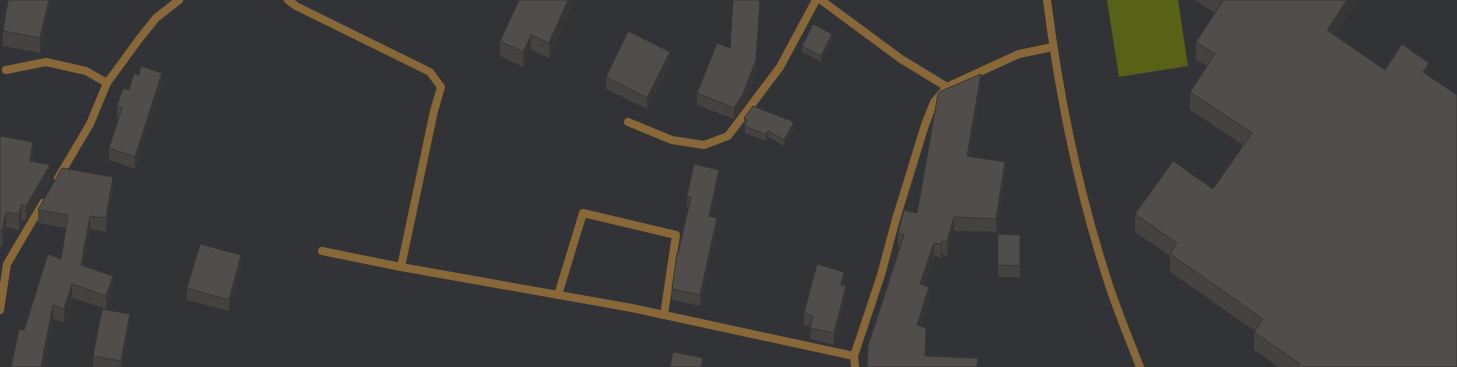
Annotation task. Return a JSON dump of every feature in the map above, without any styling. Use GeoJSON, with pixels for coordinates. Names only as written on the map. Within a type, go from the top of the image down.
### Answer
{"type":"FeatureCollection","features":[{"type":"Feature","properties":{"kind":"street"},"geometry":{"type":"LineString","coordinates":[[54,185],[90,124],[107,83],[156,18],[179,0]]}},
{"type":"Feature","properties":{"kind":"street"},"geometry":{"type":"LineString","coordinates":[[288,0],[296,6],[430,72],[441,87],[432,119],[402,267]]}},
{"type":"Feature","properties":{"kind":"street"},"geometry":{"type":"LineString","coordinates":[[628,122],[672,140],[704,145],[728,136],[780,67],[816,0]]}},
{"type":"Feature","properties":{"kind":"street"},"geometry":{"type":"LineString","coordinates":[[821,0],[901,59],[947,87]]}},
{"type":"Feature","properties":{"kind":"street"},"geometry":{"type":"LineString","coordinates":[[1047,0],[1053,47],[1065,116],[1078,176],[1108,282],[1140,367]]}},
{"type":"Feature","properties":{"kind":"street"},"geometry":{"type":"LineString","coordinates":[[855,367],[854,356],[881,275],[896,219],[925,125],[934,102],[947,87],[1020,54],[1053,47]]}},
{"type":"Feature","properties":{"kind":"street"},"geometry":{"type":"LineString","coordinates":[[6,70],[46,62],[86,71],[107,83]]}},
{"type":"Feature","properties":{"kind":"street"},"geometry":{"type":"LineString","coordinates":[[0,310],[4,263],[46,199]]}},
{"type":"Feature","properties":{"kind":"street"},"geometry":{"type":"LineString","coordinates":[[558,295],[583,213],[676,234],[664,315]]}},
{"type":"Feature","properties":{"kind":"street"},"geometry":{"type":"LineString","coordinates":[[322,251],[664,315],[854,356]]}},
{"type":"Feature","properties":{"kind":"green space"},"geometry":{"type":"Polygon","coordinates":[[[1107,0],[1178,0],[1188,66],[1119,77],[1107,0]]]}},
{"type":"Feature","properties":{"kind":"building"},"geometry":{"type":"Polygon","coordinates":[[[8,0],[49,0],[40,38],[3,31],[8,0]]]}},
{"type":"Feature","properties":{"kind":"building"},"geometry":{"type":"Polygon","coordinates":[[[519,0],[568,0],[549,43],[531,35],[523,52],[500,41],[519,0]]]}},
{"type":"Feature","properties":{"kind":"building"},"geometry":{"type":"Polygon","coordinates":[[[733,0],[760,0],[756,60],[742,96],[734,108],[697,93],[717,43],[730,48],[733,0]]]}},
{"type":"Feature","properties":{"kind":"building"},"geometry":{"type":"Polygon","coordinates":[[[1221,0],[1347,0],[1327,30],[1385,70],[1402,44],[1429,63],[1423,72],[1457,95],[1457,367],[1297,367],[1300,364],[1254,332],[1263,319],[1170,254],[1177,243],[1135,214],[1173,161],[1213,189],[1252,133],[1190,92],[1215,54],[1196,42],[1223,1],[1221,0]]]}},
{"type":"Feature","properties":{"kind":"building"},"geometry":{"type":"Polygon","coordinates":[[[813,24],[832,34],[821,56],[802,46],[813,24]]]}},
{"type":"Feature","properties":{"kind":"building"},"geometry":{"type":"Polygon","coordinates":[[[628,31],[670,52],[647,98],[606,77],[628,31]]]}},
{"type":"Feature","properties":{"kind":"building"},"geometry":{"type":"Polygon","coordinates":[[[141,66],[162,73],[135,157],[109,148],[122,108],[117,106],[123,88],[129,90],[134,73],[139,75],[141,66]]]}},
{"type":"Feature","properties":{"kind":"building"},"geometry":{"type":"Polygon","coordinates":[[[981,74],[967,156],[1005,162],[996,219],[954,217],[947,242],[942,241],[941,244],[934,243],[920,284],[929,287],[917,325],[926,328],[925,356],[978,358],[977,367],[867,367],[868,346],[904,235],[898,233],[904,210],[917,213],[938,94],[939,92],[981,74]]]}},
{"type":"Feature","properties":{"kind":"building"},"geometry":{"type":"Polygon","coordinates":[[[753,106],[794,122],[784,140],[768,131],[766,135],[745,126],[747,120],[744,118],[753,106]]]}},
{"type":"Feature","properties":{"kind":"building"},"geometry":{"type":"Polygon","coordinates":[[[0,136],[33,142],[30,161],[50,165],[26,206],[21,205],[19,214],[6,212],[2,231],[0,231],[0,136]]]}},
{"type":"Feature","properties":{"kind":"building"},"geometry":{"type":"Polygon","coordinates":[[[694,164],[719,170],[709,216],[717,218],[700,295],[672,289],[677,253],[691,197],[687,196],[694,164]]]}},
{"type":"Feature","properties":{"kind":"building"},"geometry":{"type":"Polygon","coordinates":[[[62,168],[113,177],[106,218],[90,216],[81,265],[113,276],[106,296],[72,284],[64,309],[53,305],[41,367],[11,367],[19,329],[24,330],[48,254],[61,259],[68,215],[38,210],[62,168]]]}},
{"type":"Feature","properties":{"kind":"building"},"geometry":{"type":"Polygon","coordinates":[[[998,234],[1020,235],[1020,266],[998,265],[998,234]]]}},
{"type":"Feature","properties":{"kind":"building"},"geometry":{"type":"Polygon","coordinates":[[[200,244],[241,255],[229,300],[187,288],[200,244]]]}},
{"type":"Feature","properties":{"kind":"building"},"geometry":{"type":"Polygon","coordinates":[[[817,264],[844,272],[841,285],[846,286],[834,333],[810,328],[813,316],[804,313],[817,264]]]}},
{"type":"Feature","properties":{"kind":"building"},"geometry":{"type":"Polygon","coordinates":[[[102,309],[130,314],[121,361],[93,356],[102,309]]]}},
{"type":"Feature","properties":{"kind":"building"},"geometry":{"type":"Polygon","coordinates":[[[673,352],[703,358],[701,367],[670,367],[673,352]]]}}]}
